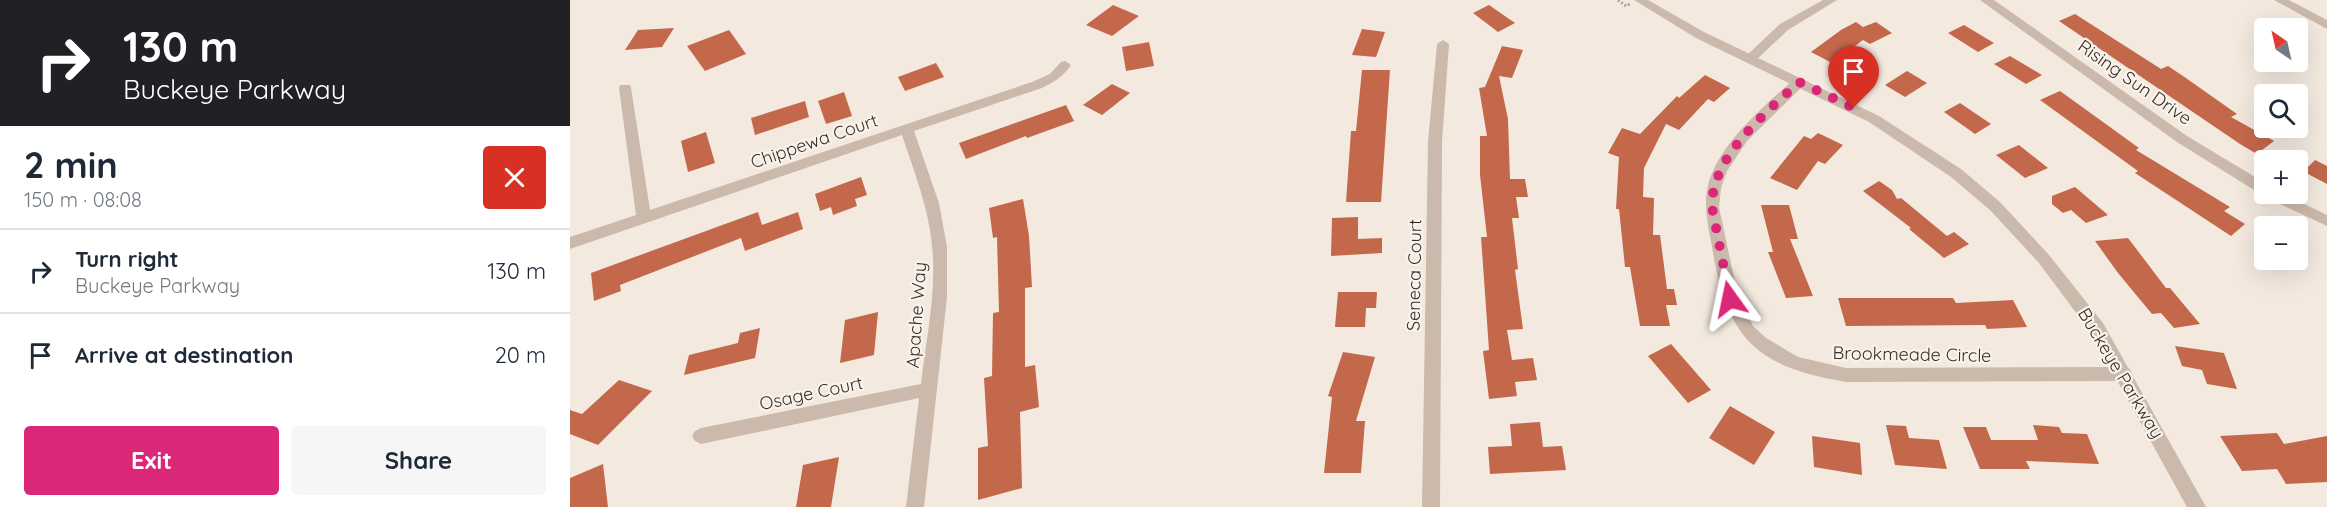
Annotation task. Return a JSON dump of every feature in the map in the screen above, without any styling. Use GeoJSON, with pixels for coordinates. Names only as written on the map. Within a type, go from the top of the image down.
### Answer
{"type":"FeatureCollection","features":[{"type":"Feature","properties":{"kind":"street","name":"Buckeye Parkway"},"geometry":{"type":"LineString","coordinates":[[1640,0],[1674,21],[1874,119],[1956,173],[1995,206],[2068,287],[2097,328],[2197,507]]}},
{"type":"Feature","properties":{"kind":"street"},"geometry":{"type":"LineString","coordinates":[[1750,59],[1784,27],[1831,0]]}},
{"type":"Feature","properties":{"kind":"street","name":"Rising Sun Drive"},"geometry":{"type":"LineString","coordinates":[[1986,0],[2182,139],[2254,183]]}},
{"type":"Feature","properties":{"kind":"street"},"geometry":{"type":"LineString","coordinates":[[2280,0],[2327,25]]}},
{"type":"Feature","properties":{"kind":"street","name":"Seneca Court"},"geometry":{"type":"LineString","coordinates":[[1431,507],[1436,141],[1443,44]]}},
{"type":"Feature","properties":{"kind":"street","name":"Chippewa Court"},"geometry":{"type":"LineString","coordinates":[[570,243],[1037,86],[1054,77],[1065,65]]}},
{"type":"Feature","properties":{"kind":"street","name":"Brookmeade Circle"},"geometry":{"type":"LineString","coordinates":[[1799,82],[1736,146],[1722,165],[1711,192],[1730,299],[1744,325],[1764,346],[1795,365],[1816,372],[1846,375],[2124,374]]}},
{"type":"Feature","properties":{"kind":"street"},"geometry":{"type":"LineString","coordinates":[[625,88],[644,218]]}},
{"type":"Feature","properties":{"kind":"street","name":"Apache Way"},"geometry":{"type":"LineString","coordinates":[[907,129],[932,203],[940,247],[939,297],[915,507]]}},
{"type":"Feature","properties":{"kind":"street"},"geometry":{"type":"LineString","coordinates":[[2292,204],[2327,221]]}},
{"type":"Feature","properties":{"kind":"street","name":"Osage Court"},"geometry":{"type":"LineString","coordinates":[[701,436],[929,389]]}},
{"type":"Feature","properties":{"kind":"path"},"geometry":{"type":"LineString","coordinates":[[1618,0],[1626,6]]}},
{"type":"Feature","properties":{"kind":"building"},"geometry":{"type":"Polygon","coordinates":[[[1113,5],[1139,16],[1112,36],[1086,25],[1113,5]]]}},
{"type":"Feature","properties":{"kind":"building"},"geometry":{"type":"Polygon","coordinates":[[[1489,5],[1515,23],[1498,32],[1473,13],[1489,5]]]}},
{"type":"Feature","properties":{"kind":"building"},"geometry":{"type":"Polygon","coordinates":[[[2075,14],[2161,69],[2168,66],[2237,114],[2231,117],[2254,130],[2254,138],[2269,138],[2274,141],[2262,150],[2254,150],[2254,152],[2059,21],[2075,14]]]}},
{"type":"Feature","properties":{"kind":"building"},"geometry":{"type":"Polygon","coordinates":[[[1856,22],[1863,27],[1876,22],[1892,33],[1870,44],[1863,40],[1832,63],[1811,52],[1841,30],[1856,22]]]}},
{"type":"Feature","properties":{"kind":"building"},"geometry":{"type":"Polygon","coordinates":[[[1964,25],[1994,43],[1978,52],[1948,33],[1964,25]]]}},
{"type":"Feature","properties":{"kind":"building"},"geometry":{"type":"Polygon","coordinates":[[[674,28],[662,47],[625,50],[638,30],[674,28]]]}},
{"type":"Feature","properties":{"kind":"building"},"geometry":{"type":"Polygon","coordinates":[[[1362,29],[1385,32],[1376,57],[1352,55],[1362,29]]]}},
{"type":"Feature","properties":{"kind":"building"},"geometry":{"type":"Polygon","coordinates":[[[729,30],[746,54],[705,71],[687,46],[729,30]]]}},
{"type":"Feature","properties":{"kind":"building"},"geometry":{"type":"Polygon","coordinates":[[[1149,42],[1154,66],[1126,71],[1122,47],[1149,42]]]}},
{"type":"Feature","properties":{"kind":"building"},"geometry":{"type":"Polygon","coordinates":[[[1502,46],[1523,50],[1512,78],[1499,76],[1508,119],[1510,179],[1525,179],[1528,197],[1516,197],[1519,218],[1512,218],[1518,269],[1515,270],[1523,329],[1507,330],[1512,360],[1533,358],[1537,380],[1515,382],[1517,396],[1489,399],[1483,351],[1489,350],[1481,237],[1487,237],[1480,175],[1480,136],[1487,136],[1479,88],[1485,87],[1502,46]]]}},
{"type":"Feature","properties":{"kind":"building"},"geometry":{"type":"Polygon","coordinates":[[[2010,56],[2042,75],[2026,84],[1994,64],[2010,56]]]}},
{"type":"Feature","properties":{"kind":"building"},"geometry":{"type":"Polygon","coordinates":[[[936,63],[944,77],[905,91],[898,77],[936,63]]]}},
{"type":"Feature","properties":{"kind":"building"},"geometry":{"type":"Polygon","coordinates":[[[1362,70],[1390,70],[1381,202],[1346,202],[1351,131],[1356,131],[1362,70]]]}},
{"type":"Feature","properties":{"kind":"building"},"geometry":{"type":"Polygon","coordinates":[[[1907,71],[1927,83],[1905,97],[1885,85],[1907,71]]]}},
{"type":"Feature","properties":{"kind":"building"},"geometry":{"type":"Polygon","coordinates":[[[1705,75],[1730,88],[1714,102],[1708,99],[1679,130],[1666,124],[1644,168],[1643,197],[1654,198],[1653,235],[1660,235],[1667,289],[1674,289],[1677,305],[1666,305],[1670,326],[1640,326],[1630,267],[1625,267],[1619,209],[1616,209],[1619,157],[1608,153],[1622,128],[1640,134],[1677,96],[1679,98],[1705,75]]]}},
{"type":"Feature","properties":{"kind":"building"},"geometry":{"type":"Polygon","coordinates":[[[1112,84],[1130,93],[1102,115],[1083,105],[1112,84]]]}},
{"type":"Feature","properties":{"kind":"building"},"geometry":{"type":"Polygon","coordinates":[[[2060,91],[2139,148],[2136,150],[2230,207],[2224,211],[2245,224],[2231,236],[2135,173],[2138,171],[2040,100],[2060,91]]]}},
{"type":"Feature","properties":{"kind":"building"},"geometry":{"type":"Polygon","coordinates":[[[844,92],[852,116],[826,124],[818,101],[844,92]]]}},
{"type":"Feature","properties":{"kind":"building"},"geometry":{"type":"Polygon","coordinates":[[[805,101],[809,117],[755,135],[751,118],[805,101]]]}},
{"type":"Feature","properties":{"kind":"building"},"geometry":{"type":"Polygon","coordinates":[[[1960,103],[1991,124],[1975,134],[1944,112],[1960,103]]]}},
{"type":"Feature","properties":{"kind":"building"},"geometry":{"type":"Polygon","coordinates":[[[1066,105],[1074,121],[966,159],[959,143],[1066,105]]]}},
{"type":"Feature","properties":{"kind":"building"},"geometry":{"type":"Polygon","coordinates":[[[706,132],[715,163],[688,172],[681,141],[706,132]]]}},
{"type":"Feature","properties":{"kind":"building"},"geometry":{"type":"Polygon","coordinates":[[[1818,133],[1843,145],[1825,164],[1818,161],[1797,190],[1770,178],[1804,136],[1811,139],[1818,133]]]}},
{"type":"Feature","properties":{"kind":"building"},"geometry":{"type":"Polygon","coordinates":[[[2019,145],[2048,168],[2025,178],[1996,155],[2019,145]]]}},
{"type":"Feature","properties":{"kind":"building"},"geometry":{"type":"Polygon","coordinates":[[[2315,160],[2327,166],[2327,184],[2308,174],[2308,167],[2315,160]]]}},
{"type":"Feature","properties":{"kind":"building"},"geometry":{"type":"Polygon","coordinates":[[[861,177],[867,195],[855,199],[857,206],[833,215],[831,207],[820,211],[815,194],[861,177]]]}},
{"type":"Feature","properties":{"kind":"building"},"geometry":{"type":"Polygon","coordinates":[[[1879,181],[1892,190],[1897,199],[1901,198],[1947,236],[1954,232],[1969,244],[1944,258],[1909,229],[1911,228],[1863,191],[1879,181]]]}},
{"type":"Feature","properties":{"kind":"building"},"geometry":{"type":"Polygon","coordinates":[[[2075,187],[2108,215],[2086,223],[2071,210],[2063,213],[2052,204],[2052,196],[2075,187]]]}},
{"type":"Feature","properties":{"kind":"building"},"geometry":{"type":"Polygon","coordinates":[[[1023,199],[1029,236],[1032,287],[1025,288],[1025,367],[1035,365],[1039,407],[1020,412],[1022,488],[978,500],[978,448],[988,446],[984,378],[992,376],[993,313],[999,312],[997,237],[993,238],[989,208],[1023,199]]]}},
{"type":"Feature","properties":{"kind":"building"},"geometry":{"type":"Polygon","coordinates":[[[1761,205],[1789,205],[1798,239],[1790,239],[1813,296],[1786,298],[1768,252],[1773,252],[1761,205]]]}},
{"type":"Feature","properties":{"kind":"building"},"geometry":{"type":"Polygon","coordinates":[[[758,212],[762,225],[798,212],[803,229],[745,251],[741,238],[620,285],[621,291],[594,301],[591,273],[758,212]]]}},
{"type":"Feature","properties":{"kind":"building"},"geometry":{"type":"Polygon","coordinates":[[[1358,217],[1358,239],[1382,238],[1382,253],[1331,256],[1332,218],[1358,217]]]}},
{"type":"Feature","properties":{"kind":"building"},"geometry":{"type":"Polygon","coordinates":[[[2128,238],[2166,288],[2170,288],[2200,324],[2174,328],[2161,313],[2152,314],[2095,241],[2128,238]]]}},
{"type":"Feature","properties":{"kind":"building"},"geometry":{"type":"Polygon","coordinates":[[[1338,292],[1377,292],[1376,308],[1366,308],[1365,327],[1335,327],[1338,292]]]}},
{"type":"Feature","properties":{"kind":"building"},"geometry":{"type":"Polygon","coordinates":[[[1838,298],[1953,298],[1956,303],[2013,300],[2027,327],[1987,329],[1985,325],[1846,326],[1838,298]]]}},
{"type":"Feature","properties":{"kind":"building"},"geometry":{"type":"Polygon","coordinates":[[[878,312],[874,355],[840,363],[845,320],[878,312]]]}},
{"type":"Feature","properties":{"kind":"building"},"geometry":{"type":"Polygon","coordinates":[[[760,328],[755,358],[684,375],[689,355],[738,343],[740,333],[760,328]]]}},
{"type":"Feature","properties":{"kind":"building"},"geometry":{"type":"Polygon","coordinates":[[[1671,344],[1711,390],[1688,403],[1648,356],[1671,344]]]}},
{"type":"Feature","properties":{"kind":"building"},"geometry":{"type":"Polygon","coordinates":[[[2175,346],[2224,353],[2237,389],[2207,384],[2202,370],[2182,366],[2175,346]]]}},
{"type":"Feature","properties":{"kind":"building"},"geometry":{"type":"Polygon","coordinates":[[[1343,352],[1375,357],[1356,421],[1365,421],[1361,473],[1324,473],[1332,397],[1328,396],[1343,352]]]}},
{"type":"Feature","properties":{"kind":"building"},"geometry":{"type":"Polygon","coordinates":[[[619,380],[652,391],[598,445],[570,434],[570,410],[582,414],[619,380]]]}},
{"type":"Feature","properties":{"kind":"building"},"geometry":{"type":"Polygon","coordinates":[[[1730,406],[1775,432],[1754,465],[1709,438],[1730,406]]]}},
{"type":"Feature","properties":{"kind":"building"},"geometry":{"type":"Polygon","coordinates":[[[1540,422],[1543,447],[1562,446],[1566,470],[1490,474],[1488,447],[1512,446],[1510,424],[1540,422]]]}},
{"type":"Feature","properties":{"kind":"building"},"geometry":{"type":"Polygon","coordinates":[[[1886,425],[1906,426],[1909,438],[1939,440],[1947,469],[1895,465],[1886,425]]]}},
{"type":"Feature","properties":{"kind":"building"},"geometry":{"type":"Polygon","coordinates":[[[2033,425],[2059,427],[2062,433],[2087,434],[2099,464],[2026,461],[2030,469],[1980,469],[1963,427],[1986,427],[1991,440],[2038,440],[2033,425]]]}},
{"type":"Feature","properties":{"kind":"building"},"geometry":{"type":"Polygon","coordinates":[[[2277,433],[2284,444],[2327,436],[2327,482],[2286,484],[2277,469],[2242,471],[2220,436],[2277,433]]]}},
{"type":"Feature","properties":{"kind":"building"},"geometry":{"type":"Polygon","coordinates":[[[1812,436],[1860,443],[1862,475],[1814,467],[1812,436]]]}},
{"type":"Feature","properties":{"kind":"building"},"geometry":{"type":"Polygon","coordinates":[[[839,457],[831,507],[796,507],[803,465],[839,457]]]}},
{"type":"Feature","properties":{"kind":"building"},"geometry":{"type":"Polygon","coordinates":[[[603,464],[608,507],[570,507],[570,478],[603,464]]]}},
{"type":"Feature","properties":{"kind":"route"},"geometry":{"type":"LineString","coordinates":[[1730,299],[1711,192],[1722,165],[1736,146],[1799,82],[1854,108]]}}]}
